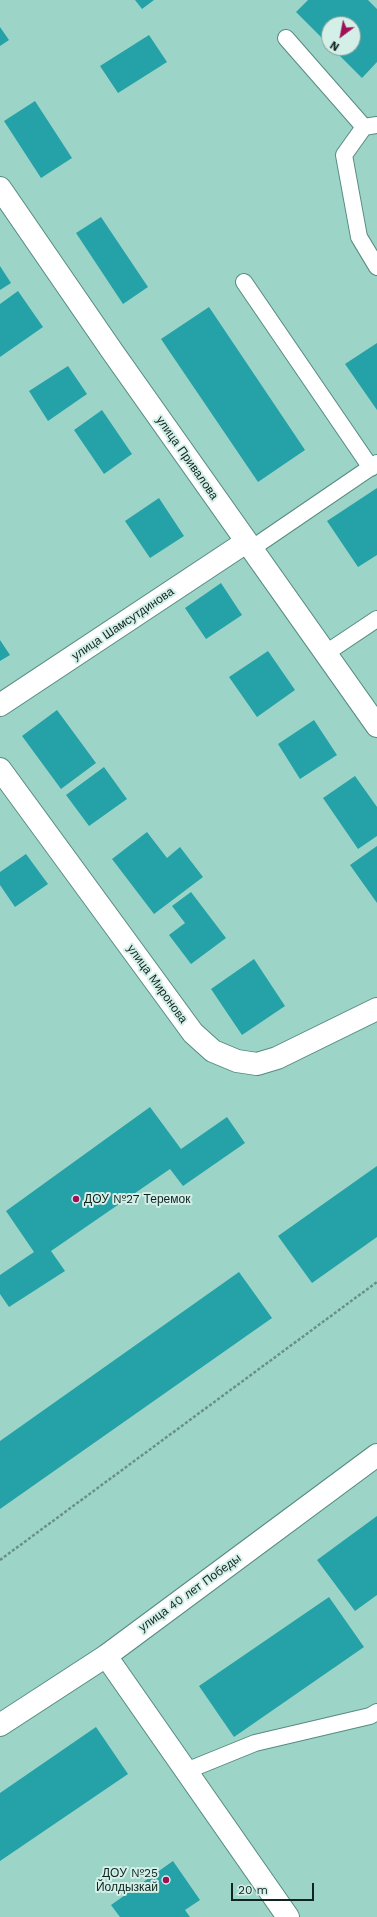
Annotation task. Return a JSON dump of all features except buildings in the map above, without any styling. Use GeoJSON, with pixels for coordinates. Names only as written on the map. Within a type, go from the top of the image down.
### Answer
{"type":"FeatureCollection","features":[{"type":"Feature","properties":{"kind":"street","name":"улица Привалова"},"geometry":{"type":"LineString","coordinates":[[0,188],[377,726]]}},
{"type":"Feature","properties":{"kind":"street","name":"улица Шамсутдинова"},"geometry":{"type":"LineString","coordinates":[[0,705],[249,545]]}},
{"type":"Feature","properties":{"kind":"street","name":"улица Миронова"},"geometry":{"type":"LineString","coordinates":[[0,769],[192,1033],[213,1051],[237,1061],[257,1064],[277,1058],[377,1009]]}},
{"type":"Feature","properties":{"kind":"street","name":"улица 40 лет Победы"},"geometry":{"type":"LineString","coordinates":[[0,1726],[106,1656],[377,1455]]}},
{"type":"Feature","properties":{"kind":"street"},"geometry":{"type":"LineString","coordinates":[[106,1656],[288,1917]]}},
{"type":"Feature","properties":{"kind":"lane"},"geometry":{"type":"LineString","coordinates":[[286,38],[371,126],[344,155],[359,237],[377,267]]}},
{"type":"Feature","properties":{"kind":"lane"},"geometry":{"type":"LineString","coordinates":[[244,282],[374,466],[249,545]]}},
{"type":"Feature","properties":{"kind":"lane"},"geometry":{"type":"LineString","coordinates":[[326,654],[377,619]]}},
{"type":"Feature","properties":{"kind":"lane"},"geometry":{"type":"LineString","coordinates":[[186,1771],[255,1743],[370,1716],[377,1712]]}},
{"type":"Feature","properties":{"kind":"path"},"geometry":{"type":"LineString","coordinates":[[0,1560],[377,1282]]}},
{"type":"Feature","properties":{"kind":"place","name":"ДОУ №27 Теремок"},"geometry":{"type":"Point","coordinates":[76,1199]}},
{"type":"Feature","properties":{"kind":"place","name":"ДОУ №25 Йолдызкай"},"geometry":{"type":"Point","coordinates":[166,1880]}}]}
